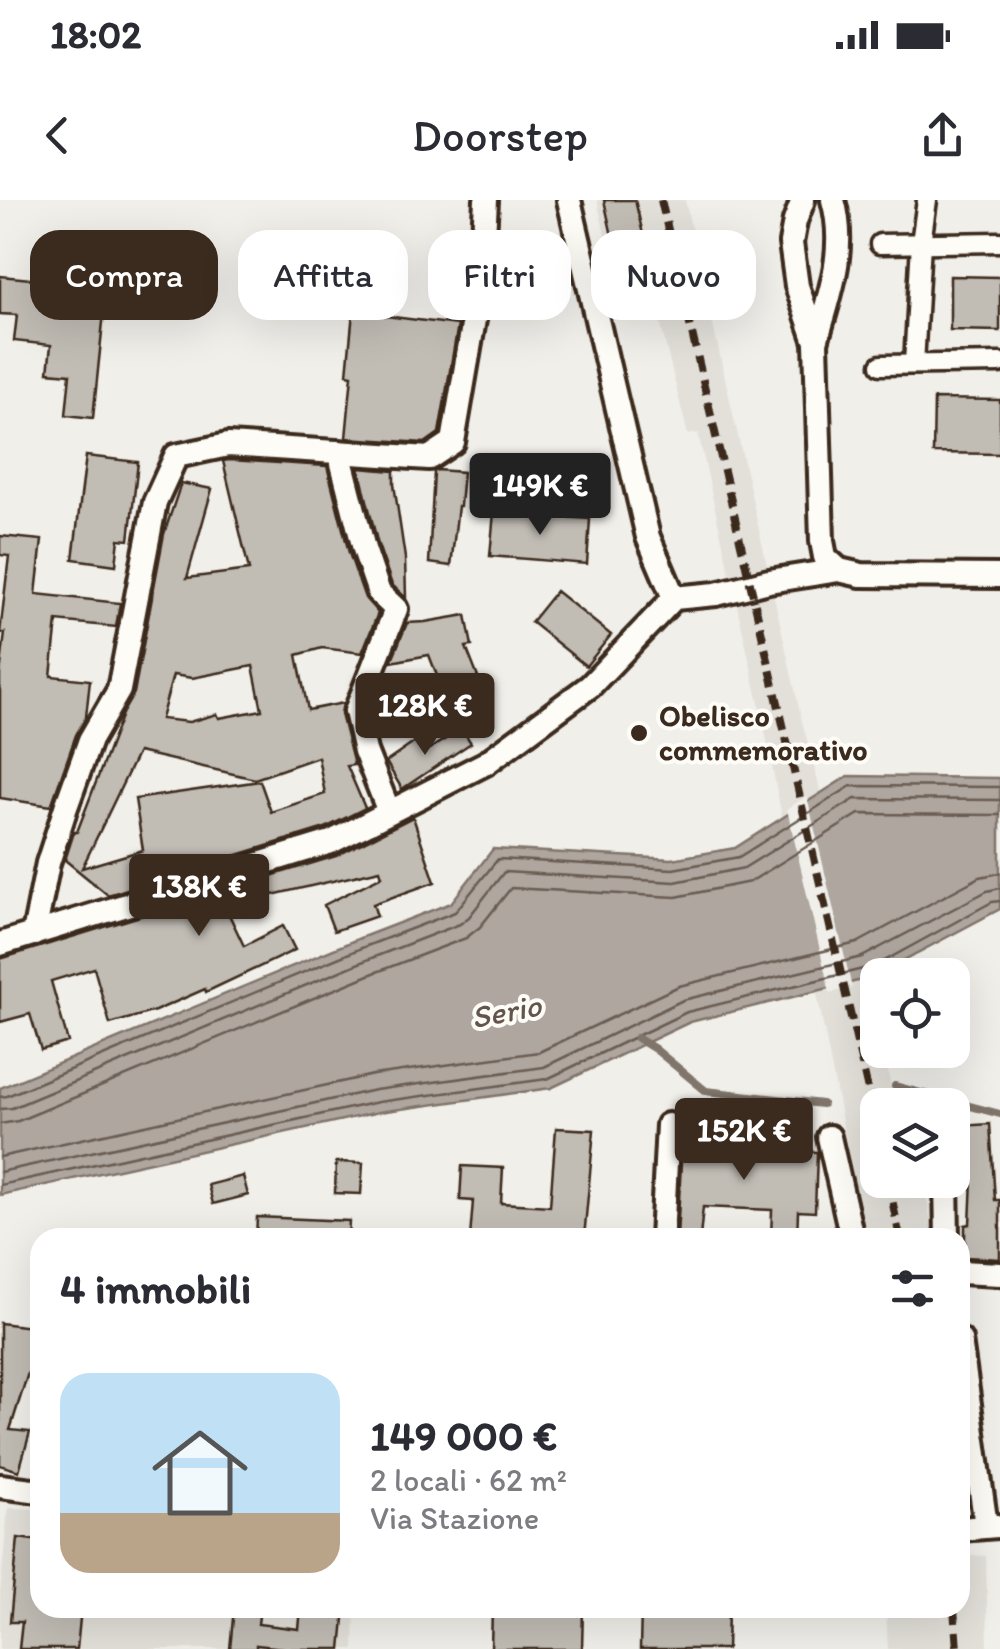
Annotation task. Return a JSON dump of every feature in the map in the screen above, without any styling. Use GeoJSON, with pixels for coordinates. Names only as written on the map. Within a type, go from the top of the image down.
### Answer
{"type":"FeatureCollection","features":[{"type":"Feature","properties":{"kind":"street"},"geometry":{"type":"LineString","coordinates":[[34,934],[48,863],[66,807],[90,740],[118,690],[155,502],[176,456],[228,444],[428,458],[453,442],[480,288],[486,200]]}},
{"type":"Feature","properties":{"kind":"street"},"geometry":{"type":"LineString","coordinates":[[569,200],[648,536],[674,598]]}},
{"type":"Feature","properties":{"kind":"street"},"geometry":{"type":"LineString","coordinates":[[803,200],[791,242],[797,286],[816,342],[822,540],[825,557],[839,570]]}},
{"type":"Feature","properties":{"kind":"street"},"geometry":{"type":"LineString","coordinates":[[816,342],[837,274],[840,243],[834,200]]}},
{"type":"Feature","properties":{"kind":"street"},"geometry":{"type":"LineString","coordinates":[[914,364],[927,200]]}},
{"type":"Feature","properties":{"kind":"street"},"geometry":{"type":"LineString","coordinates":[[880,244],[1000,242]]}},
{"type":"Feature","properties":{"kind":"street"},"geometry":{"type":"LineString","coordinates":[[797,286],[818,293],[831,290]]}},
{"type":"Feature","properties":{"kind":"street"},"geometry":{"type":"LineString","coordinates":[[881,364],[1000,363]]}},
{"type":"Feature","properties":{"kind":"street"},"geometry":{"type":"LineString","coordinates":[[339,452],[379,593],[396,609],[356,711],[365,750],[389,812]]}},
{"type":"Feature","properties":{"kind":"street"},"geometry":{"type":"LineString","coordinates":[[0,944],[331,842],[486,763],[590,686],[674,598],[716,594],[839,570],[861,575],[1000,576]]}},
{"type":"Feature","properties":{"kind":"street"},"geometry":{"type":"LineString","coordinates":[[663,1228],[668,1125]]}},
{"type":"Feature","properties":{"kind":"street"},"geometry":{"type":"LineString","coordinates":[[829,1137],[850,1228]]}},
{"type":"Feature","properties":{"kind":"street"},"geometry":{"type":"LineString","coordinates":[[946,1198],[947,1228]]}},
{"type":"Feature","properties":{"kind":"street"},"geometry":{"type":"LineString","coordinates":[[970,1272],[1000,1274]]}},
{"type":"Feature","properties":{"kind":"street"},"geometry":{"type":"LineString","coordinates":[[970,1396],[993,1526]]}},
{"type":"Feature","properties":{"kind":"street"},"geometry":{"type":"LineString","coordinates":[[0,1486],[30,1490]]}},
{"type":"Feature","properties":{"kind":"shaded area"},"geometry":{"type":"Polygon","coordinates":[[[597,200],[685,200],[692,230],[604,230],[597,200]]]}},
{"type":"Feature","properties":{"kind":"shaded area"},"geometry":{"type":"Polygon","coordinates":[[[659,320],[712,320],[802,721],[865,958],[860,958],[860,1068],[887,1068],[891,1088],[860,1088],[860,1198],[927,1198],[932,1228],[863,1228],[763,721],[698,433],[688,435],[659,320]]]}},
{"type":"Feature","properties":{"kind":"shaded area"},"geometry":{"type":"Polygon","coordinates":[[[8,1508],[30,1509],[30,1618],[355,1618],[354,1649],[0,1649],[0,1593],[8,1508]]]}},
{"type":"Feature","properties":{"kind":"shaded area"},"geometry":{"type":"Polygon","coordinates":[[[970,1547],[971,1555],[986,1556],[988,1649],[888,1649],[886,1618],[970,1618],[970,1547]]]}},
{"type":"Feature","properties":{"kind":"water","name":"Serio"},"geometry":{"type":"Polygon","coordinates":[[[848,776],[1000,778],[1000,909],[908,958],[860,958],[860,980],[690,1022],[551,1088],[379,1112],[0,1195],[0,1088],[451,903],[493,849],[672,859],[735,848],[848,776]]]}},
{"type":"Feature","properties":{"kind":"pier"},"geometry":{"type":"Polygon","coordinates":[[[807,796],[852,988],[830,993],[787,809],[807,796]]]}},
{"type":"Feature","properties":{"kind":"building"},"geometry":{"type":"Polygon","coordinates":[[[604,200],[635,200],[642,230],[611,230],[604,200]]]}},
{"type":"Feature","properties":{"kind":"building"},"geometry":{"type":"Polygon","coordinates":[[[0,276],[30,279],[30,320],[103,320],[93,418],[66,415],[70,374],[48,372],[51,345],[14,341],[17,315],[0,314],[0,276]]]}},
{"type":"Feature","properties":{"kind":"building"},"geometry":{"type":"Polygon","coordinates":[[[950,276],[1000,277],[1000,331],[950,330],[950,276]]]}},
{"type":"Feature","properties":{"kind":"building"},"geometry":{"type":"Polygon","coordinates":[[[408,319],[458,325],[439,433],[425,443],[346,438],[352,375],[347,374],[352,320],[408,319]]]}},
{"type":"Feature","properties":{"kind":"building"},"geometry":{"type":"Polygon","coordinates":[[[934,399],[1000,400],[1000,454],[933,453],[934,399]]]}},
{"type":"Feature","properties":{"kind":"building"},"geometry":{"type":"Polygon","coordinates":[[[86,456],[138,462],[129,540],[119,539],[116,565],[73,559],[86,456]]]}},
{"type":"Feature","properties":{"kind":"building"},"geometry":{"type":"Polygon","coordinates":[[[223,461],[327,466],[349,553],[365,598],[378,613],[362,653],[322,648],[297,655],[308,710],[343,703],[341,714],[354,765],[347,766],[365,808],[325,828],[108,895],[65,860],[122,714],[134,693],[164,534],[181,483],[212,489],[187,578],[249,570],[223,461]],[[253,666],[192,678],[173,675],[161,719],[189,722],[217,714],[219,718],[262,710],[253,666]],[[138,752],[82,868],[143,850],[135,799],[260,781],[271,812],[325,794],[318,757],[255,779],[138,752]]]}},
{"type":"Feature","properties":{"kind":"building"},"geometry":{"type":"Polygon","coordinates":[[[359,468],[394,471],[406,598],[392,585],[359,468]]]}},
{"type":"Feature","properties":{"kind":"building"},"geometry":{"type":"Polygon","coordinates":[[[437,470],[463,472],[451,566],[429,563],[437,470]]]}},
{"type":"Feature","properties":{"kind":"building"},"geometry":{"type":"Polygon","coordinates":[[[494,512],[590,519],[587,564],[490,556],[494,512]]]}},
{"type":"Feature","properties":{"kind":"building"},"geometry":{"type":"Polygon","coordinates":[[[0,536],[42,540],[36,594],[120,603],[116,627],[57,621],[51,676],[90,680],[86,717],[51,806],[0,798],[0,674],[5,633],[0,633],[9,556],[0,555],[0,536]]]}},
{"type":"Feature","properties":{"kind":"building"},"geometry":{"type":"Polygon","coordinates":[[[556,591],[611,635],[586,666],[531,622],[556,591]]]}},
{"type":"Feature","properties":{"kind":"building"},"geometry":{"type":"Polygon","coordinates":[[[466,615],[472,646],[466,647],[481,685],[446,699],[429,655],[391,662],[407,623],[466,615]]]}},
{"type":"Feature","properties":{"kind":"building"},"geometry":{"type":"Polygon","coordinates":[[[462,729],[471,743],[402,789],[386,762],[421,738],[429,749],[462,729]]]}},
{"type":"Feature","properties":{"kind":"building"},"geometry":{"type":"Polygon","coordinates":[[[413,817],[435,882],[373,904],[377,916],[334,931],[324,905],[382,876],[380,870],[225,906],[244,946],[283,926],[295,950],[206,992],[205,989],[155,1011],[110,1024],[94,968],[51,981],[68,1042],[41,1050],[30,1014],[0,1022],[0,959],[336,856],[413,817]]]}},
{"type":"Feature","properties":{"kind":"building"},"geometry":{"type":"Polygon","coordinates":[[[990,1124],[995,1200],[1000,1200],[1000,1259],[970,1257],[970,1228],[965,1225],[970,1224],[970,1125],[990,1124]]]}},
{"type":"Feature","properties":{"kind":"building"},"geometry":{"type":"Polygon","coordinates":[[[683,1125],[703,1126],[702,1146],[817,1152],[815,1212],[798,1211],[797,1228],[771,1228],[772,1210],[703,1207],[701,1228],[678,1228],[683,1125]]]}},
{"type":"Feature","properties":{"kind":"building"},"geometry":{"type":"Polygon","coordinates":[[[556,1128],[594,1130],[585,1228],[471,1228],[473,1201],[460,1200],[462,1166],[503,1168],[501,1203],[550,1206],[556,1128]]]}},
{"type":"Feature","properties":{"kind":"building"},"geometry":{"type":"Polygon","coordinates":[[[336,1162],[363,1163],[361,1194],[335,1193],[336,1162]]]}},
{"type":"Feature","properties":{"kind":"building"},"geometry":{"type":"Polygon","coordinates":[[[243,1176],[248,1195],[213,1204],[208,1185],[243,1176]]]}},
{"type":"Feature","properties":{"kind":"building"},"geometry":{"type":"Polygon","coordinates":[[[257,1217],[349,1221],[349,1228],[256,1228],[257,1217]]]}},
{"type":"Feature","properties":{"kind":"building"},"geometry":{"type":"Polygon","coordinates":[[[0,1323],[30,1327],[30,1373],[10,1430],[30,1432],[19,1471],[0,1465],[0,1323]]]}},
{"type":"Feature","properties":{"kind":"building"},"geometry":{"type":"Polygon","coordinates":[[[18,1538],[30,1540],[30,1618],[80,1618],[77,1649],[19,1649],[22,1622],[10,1622],[18,1538]]]}},
{"type":"Feature","properties":{"kind":"building"},"geometry":{"type":"Polygon","coordinates":[[[233,1618],[259,1618],[258,1624],[299,1629],[300,1618],[344,1618],[341,1649],[256,1645],[256,1649],[230,1649],[233,1618]]]}},
{"type":"Feature","properties":{"kind":"building"},"geometry":{"type":"Polygon","coordinates":[[[492,1618],[583,1618],[582,1649],[491,1649],[492,1618]]]}},
{"type":"Feature","properties":{"kind":"building"},"geometry":{"type":"Polygon","coordinates":[[[641,1618],[728,1618],[727,1649],[640,1649],[641,1618]]]}},
{"type":"Feature","properties":{"kind":"waterway"},"geometry":{"type":"LineString","coordinates":[[637,1038],[706,1091],[822,1104]]}},
{"type":"Feature","properties":{"kind":"waterway"},"geometry":{"type":"LineString","coordinates":[[895,1086],[1000,1114]]}},
{"type":"Feature","properties":{"kind":"railway"},"geometry":{"type":"LineString","coordinates":[[661,200],[868,1088]]}},
{"type":"Feature","properties":{"kind":"railway"},"geometry":{"type":"LineString","coordinates":[[892,1198],[898,1228]]}},
{"type":"Feature","properties":{"kind":"railway"},"geometry":{"type":"LineString","coordinates":[[955,1618],[957,1649]]}},
{"type":"Feature","properties":{"kind":"place","name":"Obelisco commemorativo"},"geometry":{"type":"Point","coordinates":[639,733]}}]}
